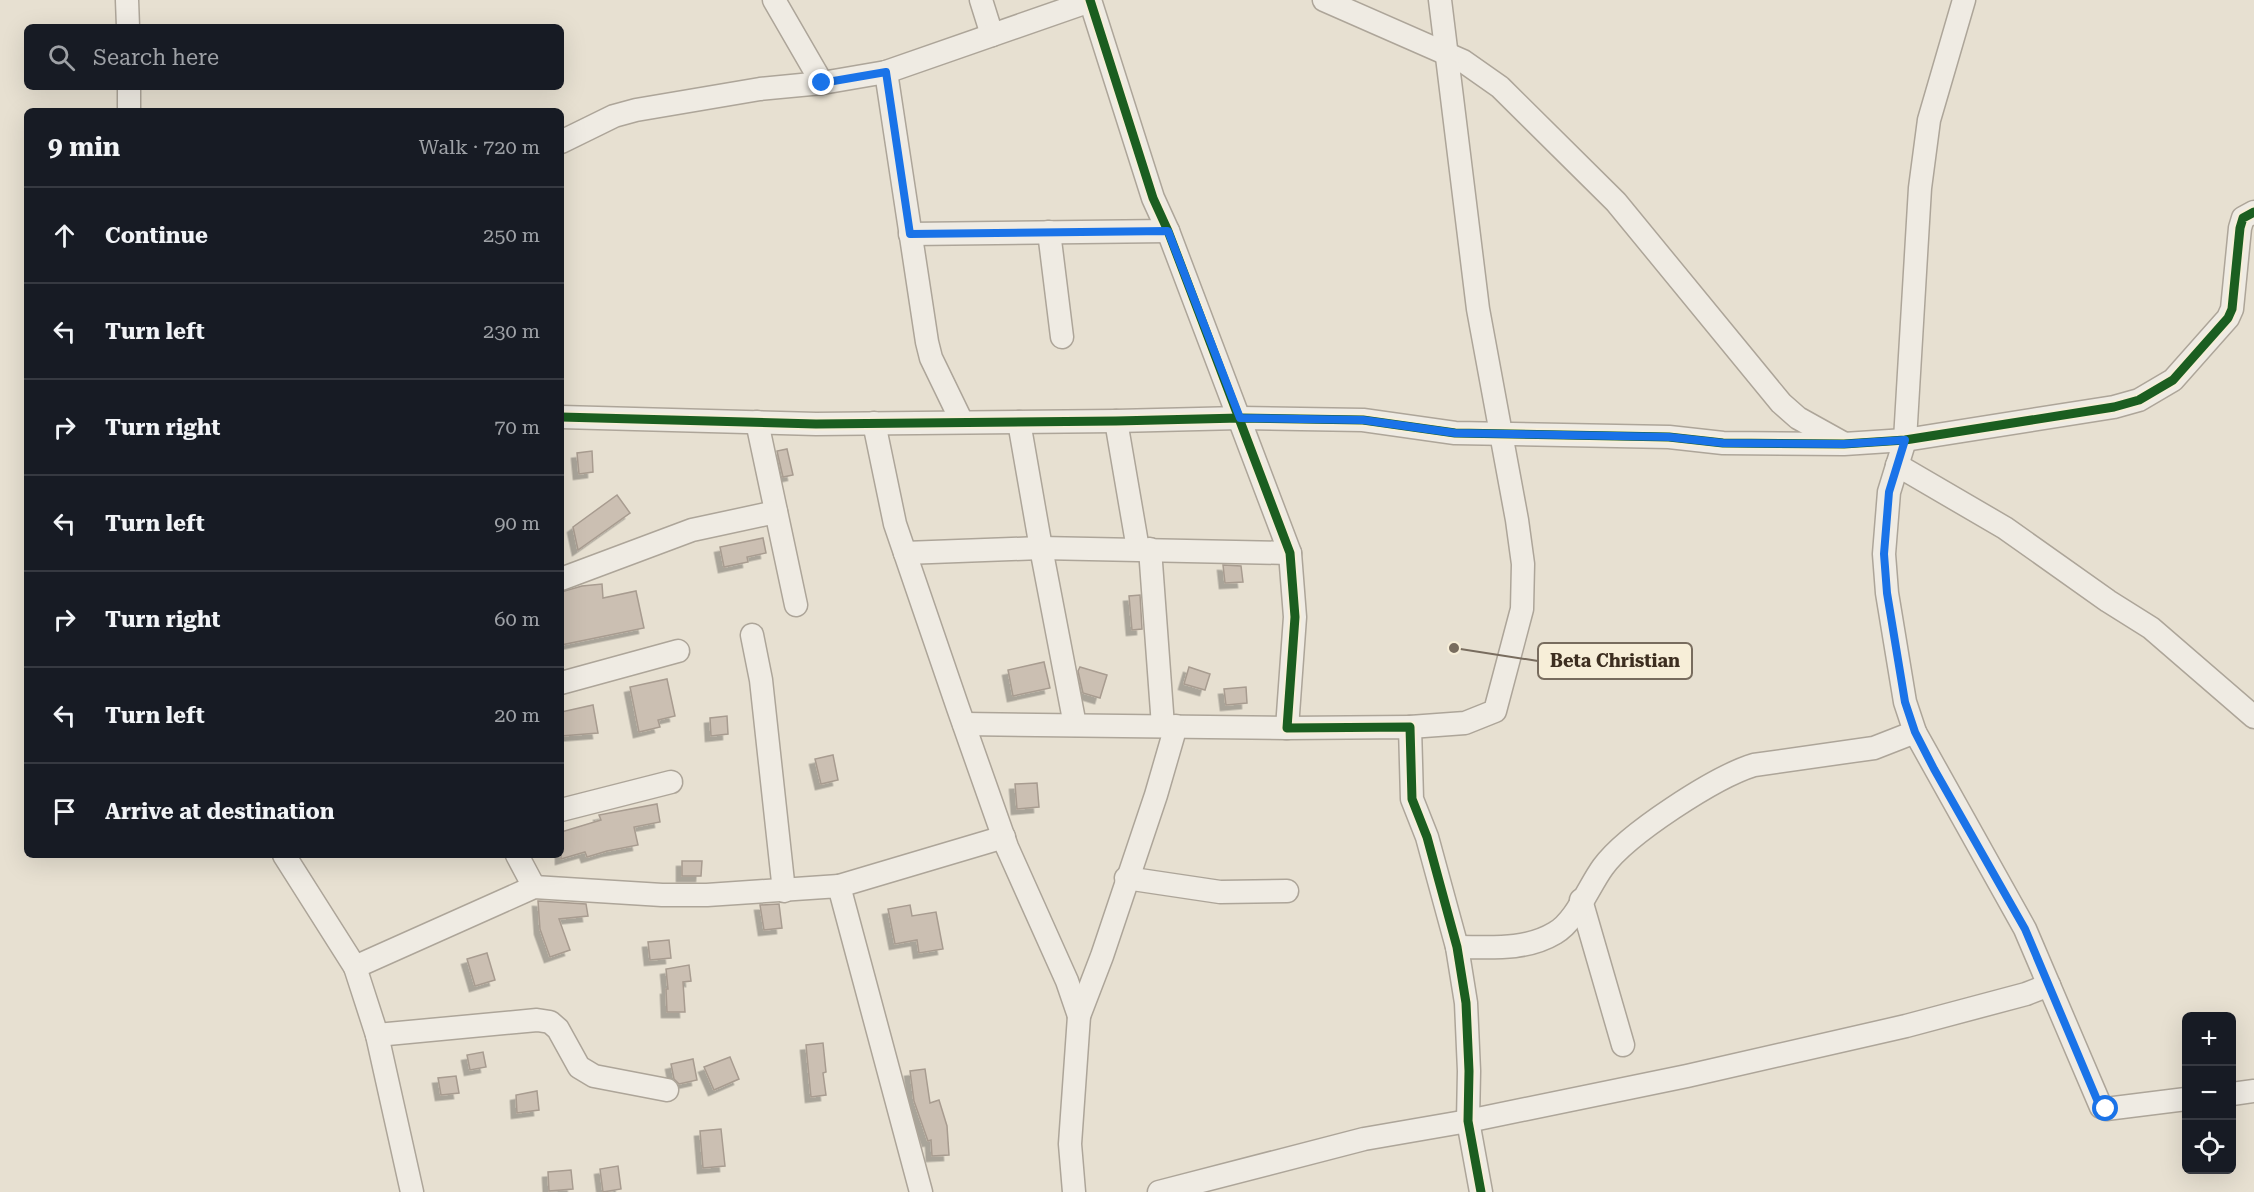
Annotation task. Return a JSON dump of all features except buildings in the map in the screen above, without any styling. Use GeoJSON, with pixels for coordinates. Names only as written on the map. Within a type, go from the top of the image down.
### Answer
{"type":"FeatureCollection","features":[{"type":"Feature","properties":{"kind":"street"},"geometry":{"type":"LineString","coordinates":[[127,0],[128,24]]}},
{"type":"Feature","properties":{"kind":"street"},"geometry":{"type":"LineString","coordinates":[[774,0],[822,83]]}},
{"type":"Feature","properties":{"kind":"street"},"geometry":{"type":"LineString","coordinates":[[981,0],[992,35]]}},
{"type":"Feature","properties":{"kind":"street"},"geometry":{"type":"LineString","coordinates":[[564,141],[614,116],[636,110],[760,89],[822,83],[886,72],[1090,0],[1153,198],[1168,231],[1290,553],[1294,616],[1287,728]]}},
{"type":"Feature","properties":{"kind":"street"},"geometry":{"type":"LineString","coordinates":[[1324,0],[1463,61],[1500,87],[1616,202],[1781,403],[1798,418],[1844,444]]}},
{"type":"Feature","properties":{"kind":"street"},"geometry":{"type":"LineString","coordinates":[[964,724],[1287,728],[1410,727],[1465,723],[1490,714],[1497,706],[1522,609],[1523,564],[1478,309],[1440,0]]}},
{"type":"Feature","properties":{"kind":"street"},"geometry":{"type":"LineString","coordinates":[[1964,0],[1929,120],[1923,165],[1905,440],[1889,492],[1885,564],[1887,593],[1905,702],[1915,732],[2025,929],[2101,1107],[2106,1109],[2182,1100]]}},
{"type":"Feature","properties":{"kind":"street"},"geometry":{"type":"LineString","coordinates":[[886,72],[927,342],[962,423]]}},
{"type":"Feature","properties":{"kind":"street"},"geometry":{"type":"LineString","coordinates":[[129,90],[129,108]]}},
{"type":"Feature","properties":{"kind":"street"},"geometry":{"type":"LineString","coordinates":[[564,417],[874,423],[1240,418],[1363,420],[1455,433],[1669,437],[1723,443],[1844,444],[1905,440],[2114,407],[2139,400],[2173,380],[2228,318],[2232,309],[2240,228],[2243,218],[2254,212]]}},
{"type":"Feature","properties":{"kind":"street"},"geometry":{"type":"LineString","coordinates":[[910,234],[1168,231]]}},
{"type":"Feature","properties":{"kind":"street"},"geometry":{"type":"LineString","coordinates":[[1049,232],[1062,337]]}},
{"type":"Feature","properties":{"kind":"street"},"geometry":{"type":"LineString","coordinates":[[1074,1192],[1070,1144],[1079,1016],[1102,956],[1126,878],[1156,795],[1170,726],[1144,549],[1116,421]]}},
{"type":"Feature","properties":{"kind":"street"},"geometry":{"type":"LineString","coordinates":[[757,422],[796,605]]}},
{"type":"Feature","properties":{"kind":"street"},"geometry":{"type":"LineString","coordinates":[[1019,422],[1075,725]]}},
{"type":"Feature","properties":{"kind":"street"},"geometry":{"type":"LineString","coordinates":[[874,423],[888,497],[964,724],[1004,837],[1079,1016]]}},
{"type":"Feature","properties":{"kind":"street"},"geometry":{"type":"LineString","coordinates":[[1897,465],[2005,528],[2108,601],[2151,628],[2254,717]]}},
{"type":"Feature","properties":{"kind":"street"},"geometry":{"type":"LineString","coordinates":[[564,578],[692,530],[776,512]]}},
{"type":"Feature","properties":{"kind":"street"},"geometry":{"type":"LineString","coordinates":[[905,553],[1041,548],[1290,553]]}},
{"type":"Feature","properties":{"kind":"street"},"geometry":{"type":"LineString","coordinates":[[752,635],[761,680],[784,891]]}},
{"type":"Feature","properties":{"kind":"street"},"geometry":{"type":"LineString","coordinates":[[564,682],[678,651]]}},
{"type":"Feature","properties":{"kind":"street"},"geometry":{"type":"LineString","coordinates":[[1410,727],[1412,799],[1426,837],[1457,947],[1466,1004],[1470,1071],[1468,1121],[1481,1192]]}},
{"type":"Feature","properties":{"kind":"street"},"geometry":{"type":"LineString","coordinates":[[1457,947],[1511,947],[1530,944],[1556,933],[1568,923],[1604,865],[1637,834],[1735,771],[1754,765],[1874,747],[1915,732]]}},
{"type":"Feature","properties":{"kind":"street"},"geometry":{"type":"LineString","coordinates":[[564,809],[671,782]]}},
{"type":"Feature","properties":{"kind":"street"},"geometry":{"type":"LineString","coordinates":[[355,967],[534,887],[662,895],[784,891],[839,886],[1004,837]]}},
{"type":"Feature","properties":{"kind":"street"},"geometry":{"type":"LineString","coordinates":[[286,858],[355,967],[377,1035],[412,1192]]}},
{"type":"Feature","properties":{"kind":"street"},"geometry":{"type":"LineString","coordinates":[[519,858],[534,887]]}},
{"type":"Feature","properties":{"kind":"street"},"geometry":{"type":"LineString","coordinates":[[1126,878],[1220,891],[1287,891]]}},
{"type":"Feature","properties":{"kind":"street"},"geometry":{"type":"LineString","coordinates":[[839,886],[921,1192]]}},
{"type":"Feature","properties":{"kind":"street"},"geometry":{"type":"LineString","coordinates":[[1581,900],[1623,1045]]}},
{"type":"Feature","properties":{"kind":"street"},"geometry":{"type":"LineString","coordinates":[[1159,1192],[1364,1139],[1468,1121],[1687,1076],[1906,1026],[2026,994],[2049,985]]}},
{"type":"Feature","properties":{"kind":"street"},"geometry":{"type":"LineString","coordinates":[[377,1035],[537,1020],[550,1022],[558,1029],[579,1067],[594,1076],[667,1090]]}},
{"type":"Feature","properties":{"kind":"street"},"geometry":{"type":"LineString","coordinates":[[2236,1093],[2254,1091]]}},
{"type":"Feature","properties":{"kind":"cycle path"},"geometry":{"type":"LineString","coordinates":[[1090,0],[1153,198],[1168,231],[1290,553],[1295,617],[1287,728],[1410,727],[1412,799],[1427,837],[1457,947],[1466,1003],[1469,1071],[1468,1121],[1481,1192]]}},
{"type":"Feature","properties":{"kind":"cycle path"},"geometry":{"type":"LineString","coordinates":[[564,417],[816,424],[1240,418],[1363,420],[1455,433],[1669,437],[1723,443],[1844,444],[1905,440],[2114,407],[2139,400],[2173,380],[2228,318],[2232,309],[2240,228],[2243,218],[2254,212]]}},
{"type":"Feature","properties":{"kind":"place","name":"Beta Christian"},"geometry":{"type":"Point","coordinates":[1454,648]}},
{"type":"Feature","properties":{"kind":"route"},"geometry":{"type":"LineString","coordinates":[[822,83],[886,72],[910,234],[1168,231],[1240,418],[1363,420],[1455,433],[1669,437],[1723,443],[1844,444],[1905,440],[1889,492],[1884,554],[1887,593],[1905,702],[1915,732],[1934,769],[2025,929],[2098,1102],[2106,1109]]}}]}
